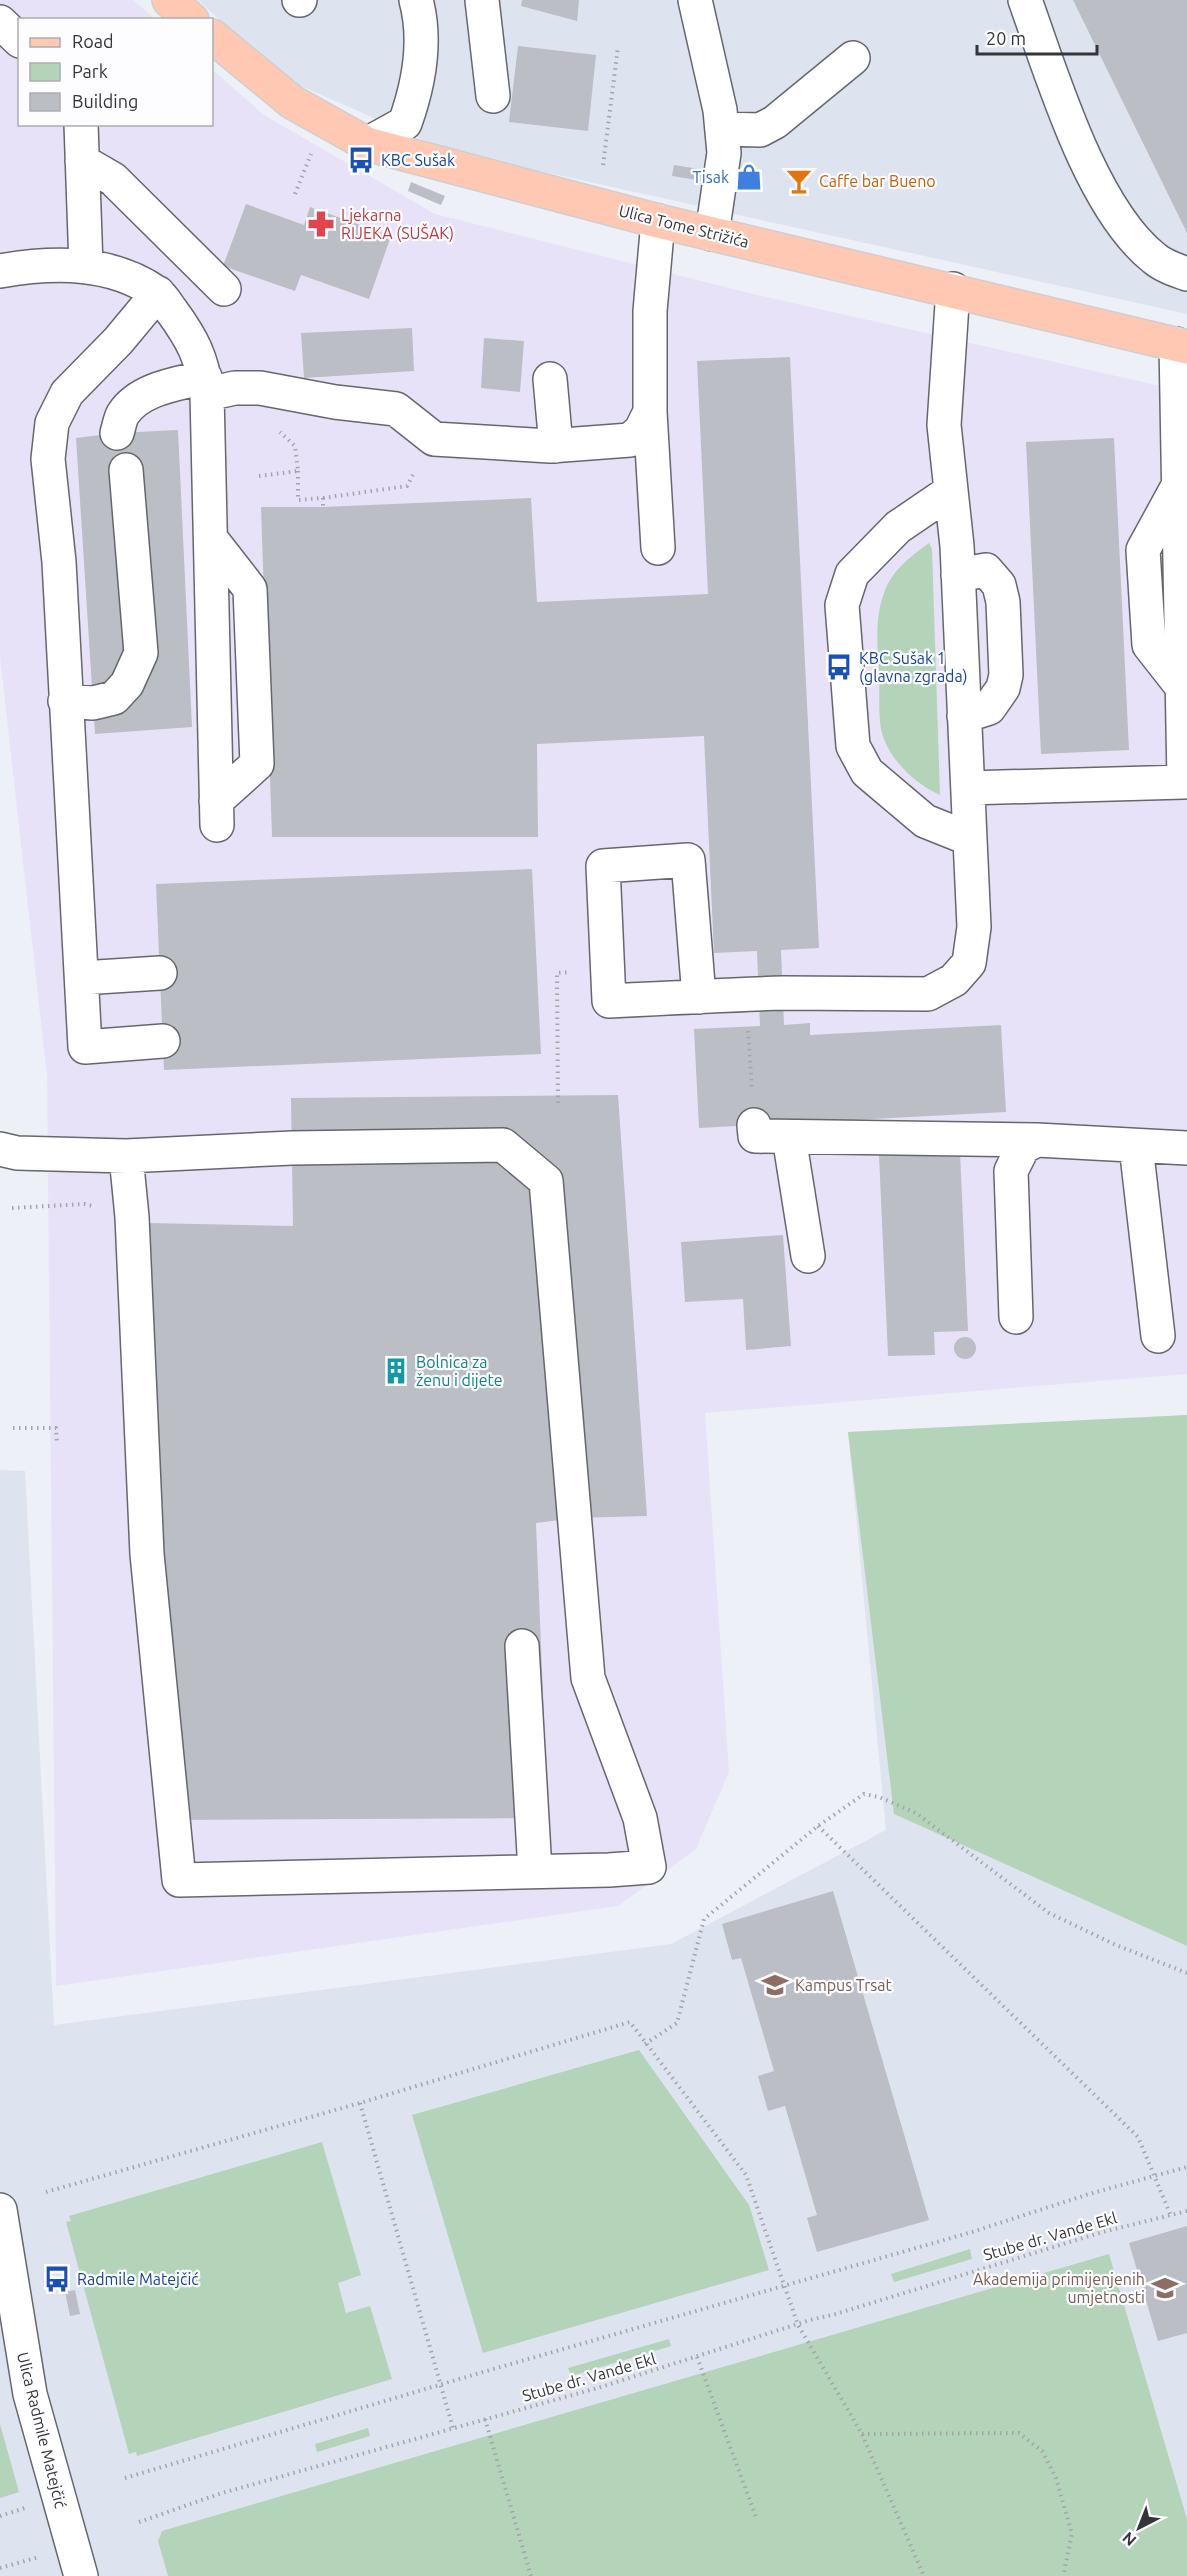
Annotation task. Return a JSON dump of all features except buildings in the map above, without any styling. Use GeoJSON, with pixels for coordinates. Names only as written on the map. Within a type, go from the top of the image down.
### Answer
{"type":"FeatureCollection","features":[{"type":"Feature","properties":{"kind":"main road"},"geometry":{"type":"LineString","coordinates":[[169,0],[190,18]]}},
{"type":"Feature","properties":{"kind":"main road","name":"Ulica Tome Strižića"},"geometry":{"type":"LineString","coordinates":[[213,37],[292,102],[367,144],[658,221],[953,289],[1181,345]]}},
{"type":"Feature","properties":{"kind":"street"},"geometry":{"type":"LineString","coordinates":[[367,144],[405,123],[413,99],[421,59],[416,0]]}},
{"type":"Feature","properties":{"kind":"street"},"geometry":{"type":"LineString","coordinates":[[482,0],[493,96]]}},
{"type":"Feature","properties":{"kind":"street"},"geometry":{"type":"LineString","coordinates":[[695,0],[720,110],[724,153],[712,234]]}},
{"type":"Feature","properties":{"kind":"street"},"geometry":{"type":"LineString","coordinates":[[1025,0],[1072,130],[1105,194],[1122,222],[1154,259],[1187,274]]}},
{"type":"Feature","properties":{"kind":"street"},"geometry":{"type":"LineString","coordinates":[[0,22],[18,39]]}},
{"type":"Feature","properties":{"kind":"street"},"geometry":{"type":"LineString","coordinates":[[722,129],[760,130],[775,122],[853,58]]}},
{"type":"Feature","properties":{"kind":"street"},"geometry":{"type":"LineString","coordinates":[[81,126],[86,266]]}},
{"type":"Feature","properties":{"kind":"street"},"geometry":{"type":"LineString","coordinates":[[82,161],[113,179],[224,289]]}},
{"type":"Feature","properties":{"kind":"street"},"geometry":{"type":"LineString","coordinates":[[658,221],[650,311],[650,412],[658,548]]}},
{"type":"Feature","properties":{"kind":"street"},"geometry":{"type":"LineString","coordinates":[[0,272],[36,265],[86,266],[132,279],[158,293],[192,338],[206,385],[212,540],[216,813]]}},
{"type":"Feature","properties":{"kind":"street"},"geometry":{"type":"LineString","coordinates":[[699,997],[688,860],[603,866],[609,1001],[745,995],[928,994],[954,980],[969,963],[974,927],[968,788],[958,575],[944,425],[953,289]]}},
{"type":"Feature","properties":{"kind":"street"},"geometry":{"type":"LineString","coordinates":[[158,293],[118,341],[67,393],[52,423],[48,459],[71,562],[65,701],[85,1047],[163,1041]]}},
{"type":"Feature","properties":{"kind":"street"},"geometry":{"type":"LineString","coordinates":[[968,788],[1185,782],[1179,484],[1181,345]]}},
{"type":"Feature","properties":{"kind":"street"},"geometry":{"type":"LineString","coordinates":[[550,379],[556,446]]}},
{"type":"Feature","properties":{"kind":"street"},"geometry":{"type":"LineString","coordinates":[[117,433],[123,415],[137,400],[157,389],[206,385],[260,388],[335,402],[396,409],[434,439],[556,446],[630,440],[640,430],[650,412]]}},
{"type":"Feature","properties":{"kind":"street"},"geometry":{"type":"LineString","coordinates":[[65,701],[93,703],[114,698],[127,684],[141,652],[126,470]]}},
{"type":"Feature","properties":{"kind":"street"},"geometry":{"type":"LineString","coordinates":[[951,491],[898,527],[852,574],[842,605],[853,746],[862,763],[867,772],[925,821],[970,839]]}},
{"type":"Feature","properties":{"kind":"street"},"geometry":{"type":"LineString","coordinates":[[958,575],[986,570],[999,585],[1003,602],[1006,675],[1003,688],[989,708],[964,716]]}},
{"type":"Feature","properties":{"kind":"street"},"geometry":{"type":"LineString","coordinates":[[82,978],[160,973]]}},
{"type":"Feature","properties":{"kind":"street"},"geometry":{"type":"LineString","coordinates":[[754,1125],[755,1136],[1037,1140],[1187,1148]]}},
{"type":"Feature","properties":{"kind":"street"},"geometry":{"type":"LineString","coordinates":[[789,1137],[808,1256]]}},
{"type":"Feature","properties":{"kind":"street"},"geometry":{"type":"LineString","coordinates":[[1016,1317],[1011,1171],[1023,1147],[1037,1140]]}},
{"type":"Feature","properties":{"kind":"street"},"geometry":{"type":"LineString","coordinates":[[0,1149],[17,1153],[126,1156],[292,1148],[503,1145],[546,1181],[588,1678],[640,1818],[649,1866],[178,1880],[147,1554],[132,1217],[126,1156]]}},
{"type":"Feature","properties":{"kind":"street"},"geometry":{"type":"LineString","coordinates":[[1136,1146],[1158,1336]]}},
{"type":"Feature","properties":{"kind":"street"},"geometry":{"type":"LineString","coordinates":[[522,1646],[535,1871]]}},
{"type":"Feature","properties":{"kind":"street","name":"Ulica Radmile Matejčić"},"geometry":{"type":"LineString","coordinates":[[0,2210],[12,2363],[30,2394],[81,2576]]}},
{"type":"Feature","properties":{"kind":"path"},"geometry":{"type":"LineString","coordinates":[[603,165],[618,47]]}},
{"type":"Feature","properties":{"kind":"path"},"geometry":{"type":"LineString","coordinates":[[295,194],[311,152]]}},
{"type":"Feature","properties":{"kind":"path"},"geometry":{"type":"LineString","coordinates":[[275,429],[284,434],[295,446],[298,500],[407,486],[434,439]]}},
{"type":"Feature","properties":{"kind":"path"},"geometry":{"type":"LineString","coordinates":[[259,476],[298,471]]}},
{"type":"Feature","properties":{"kind":"path"},"geometry":{"type":"LineString","coordinates":[[323,498],[323,507]]}},
{"type":"Feature","properties":{"kind":"path"},"geometry":{"type":"LineString","coordinates":[[556,989],[558,1103]]}},
{"type":"Feature","properties":{"kind":"path"},"geometry":{"type":"LineString","coordinates":[[745,995],[754,1125]]}},
{"type":"Feature","properties":{"kind":"path"},"geometry":{"type":"LineString","coordinates":[[12,1208],[84,1204],[103,1210],[111,1217],[132,1217]]}},
{"type":"Feature","properties":{"kind":"path"},"geometry":{"type":"LineString","coordinates":[[13,1428],[56,1428],[57,1443]]}},
{"type":"Feature","properties":{"kind":"path"},"geometry":{"type":"LineString","coordinates":[[645,2044],[678,2024],[704,1919],[818,1826],[864,1794],[879,1797],[916,1813],[1049,1913],[1116,1945],[1187,1973]]}},
{"type":"Feature","properties":{"kind":"path"},"geometry":{"type":"LineString","coordinates":[[818,1826],[1138,2137],[1171,2216]]}},
{"type":"Feature","properties":{"kind":"path"},"geometry":{"type":"LineString","coordinates":[[46,2192],[360,2103],[630,2022],[746,2175],[798,2325],[862,2434],[924,2576]]}},
{"type":"Feature","properties":{"kind":"path"},"geometry":{"type":"LineString","coordinates":[[360,2103],[453,2428]]}},
{"type":"Feature","properties":{"kind":"path","name":"Stube dr. Vande Ekl"},"geometry":{"type":"LineString","coordinates":[[125,2478],[972,2232],[1154,2175],[1187,2167]]}},
{"type":"Feature","properties":{"kind":"path","name":"Stube dr. Vande Ekl"},"geometry":{"type":"LineString","coordinates":[[139,2522],[222,2493],[602,2387],[1098,2233],[1187,2211]]}},
{"type":"Feature","properties":{"kind":"path"},"geometry":{"type":"LineString","coordinates":[[697,2357],[756,2517]]}},
{"type":"Feature","properties":{"kind":"path"},"geometry":{"type":"LineString","coordinates":[[485,2419],[531,2576]]}},
{"type":"Feature","properties":{"kind":"path"},"geometry":{"type":"LineString","coordinates":[[862,2434],[1019,2433],[1042,2451],[1056,2478],[1072,2534],[1064,2576]]}},
{"type":"Feature","properties":{"kind":"path"},"geometry":{"type":"LineString","coordinates":[[0,2516],[29,2507]]}},
{"type":"Feature","properties":{"kind":"path"},"geometry":{"type":"LineString","coordinates":[[0,2568],[42,2556]]}},
{"type":"Feature","properties":{"kind":"shaded area"},"geometry":{"type":"Polygon","coordinates":[[[0,0],[133,0],[154,18],[18,18],[18,126],[213,126],[213,70],[264,115],[435,214],[749,293],[1187,392],[1187,1374],[705,1413],[729,1772],[696,1849],[618,1906],[56,1986],[47,1076],[0,657],[0,0]]]}},
{"type":"Feature","properties":{"kind":"shaded area"},"geometry":{"type":"Polygon","coordinates":[[[198,0],[1187,0],[1187,314],[449,151],[283,78],[198,0]]]}},
{"type":"Feature","properties":{"kind":"shaded area","name":"Kampus Trsat"},"geometry":{"type":"Polygon","coordinates":[[[1187,1415],[1187,2576],[0,2576],[0,1470],[25,1471],[54,2025],[671,1944],[886,1830],[848,1432],[1187,1415]]]}},
{"type":"Feature","properties":{"kind":"green space"},"geometry":{"type":"Polygon","coordinates":[[[929,543],[932,549],[940,795],[912,777],[896,760],[884,740],[880,715],[877,631],[881,602],[892,577],[929,543]]]}},
{"type":"Feature","properties":{"kind":"green space"},"geometry":{"type":"Polygon","coordinates":[[[1187,1415],[1187,1946],[894,1814],[848,1432],[1187,1415]]]}},
{"type":"Feature","properties":{"kind":"green space"},"geometry":{"type":"Polygon","coordinates":[[[639,2050],[749,2205],[769,2270],[483,2353],[412,2115],[639,2050]]]}},
{"type":"Feature","properties":{"kind":"green space"},"geometry":{"type":"Polygon","coordinates":[[[322,2142],[361,2275],[338,2283],[346,2313],[370,2306],[392,2379],[137,2456],[136,2452],[129,2454],[66,2222],[71,2221],[69,2216],[322,2142]]]}},
{"type":"Feature","properties":{"kind":"green space"},"geometry":{"type":"Polygon","coordinates":[[[970,2249],[972,2259],[894,2282],[891,2274],[970,2249]]]}},
{"type":"Feature","properties":{"kind":"green space"},"geometry":{"type":"Polygon","coordinates":[[[1109,2254],[1187,2519],[1187,2576],[168,2576],[158,2541],[162,2531],[1109,2254]]]}},
{"type":"Feature","properties":{"kind":"green space"},"geometry":{"type":"Polygon","coordinates":[[[669,2339],[671,2346],[571,2376],[568,2368],[669,2339]]]}},
{"type":"Feature","properties":{"kind":"green space"},"geometry":{"type":"Polygon","coordinates":[[[0,2424],[19,2492],[0,2498],[0,2424]]]}},
{"type":"Feature","properties":{"kind":"green space"},"geometry":{"type":"Polygon","coordinates":[[[368,2428],[370,2436],[317,2452],[315,2444],[368,2428]]]}},
{"type":"Feature","properties":{"kind":"place","name":"KBC Sušak"},"geometry":{"type":"Point","coordinates":[361,160]}},
{"type":"Feature","properties":{"kind":"place","name":"Tisak"},"geometry":{"type":"Point","coordinates":[749,177]}},
{"type":"Feature","properties":{"kind":"place","name":"Caffe bar Bueno"},"geometry":{"type":"Point","coordinates":[799,181]}},
{"type":"Feature","properties":{"kind":"place","name":"Ljekarna RIJEKA (SUŠAK)"},"geometry":{"type":"Point","coordinates":[321,224]}},
{"type":"Feature","properties":{"kind":"place","name":"KBC Sušak 1 (glavna zgrada)"},"geometry":{"type":"Point","coordinates":[839,667]}},
{"type":"Feature","properties":{"kind":"place","name":"Bolnica za ženu i dijete"},"geometry":{"type":"Point","coordinates":[396,1371]}},
{"type":"Feature","properties":{"kind":"place","name":"Kampus Trsat"},"geometry":{"type":"Point","coordinates":[775,1985]}},
{"type":"Feature","properties":{"kind":"place","name":"Radmile Matejčić"},"geometry":{"type":"Point","coordinates":[57,2279]}},
{"type":"Feature","properties":{"kind":"place","name":"Akademija primijenjenih umjetnosti"},"geometry":{"type":"Point","coordinates":[1165,2288]}}]}
